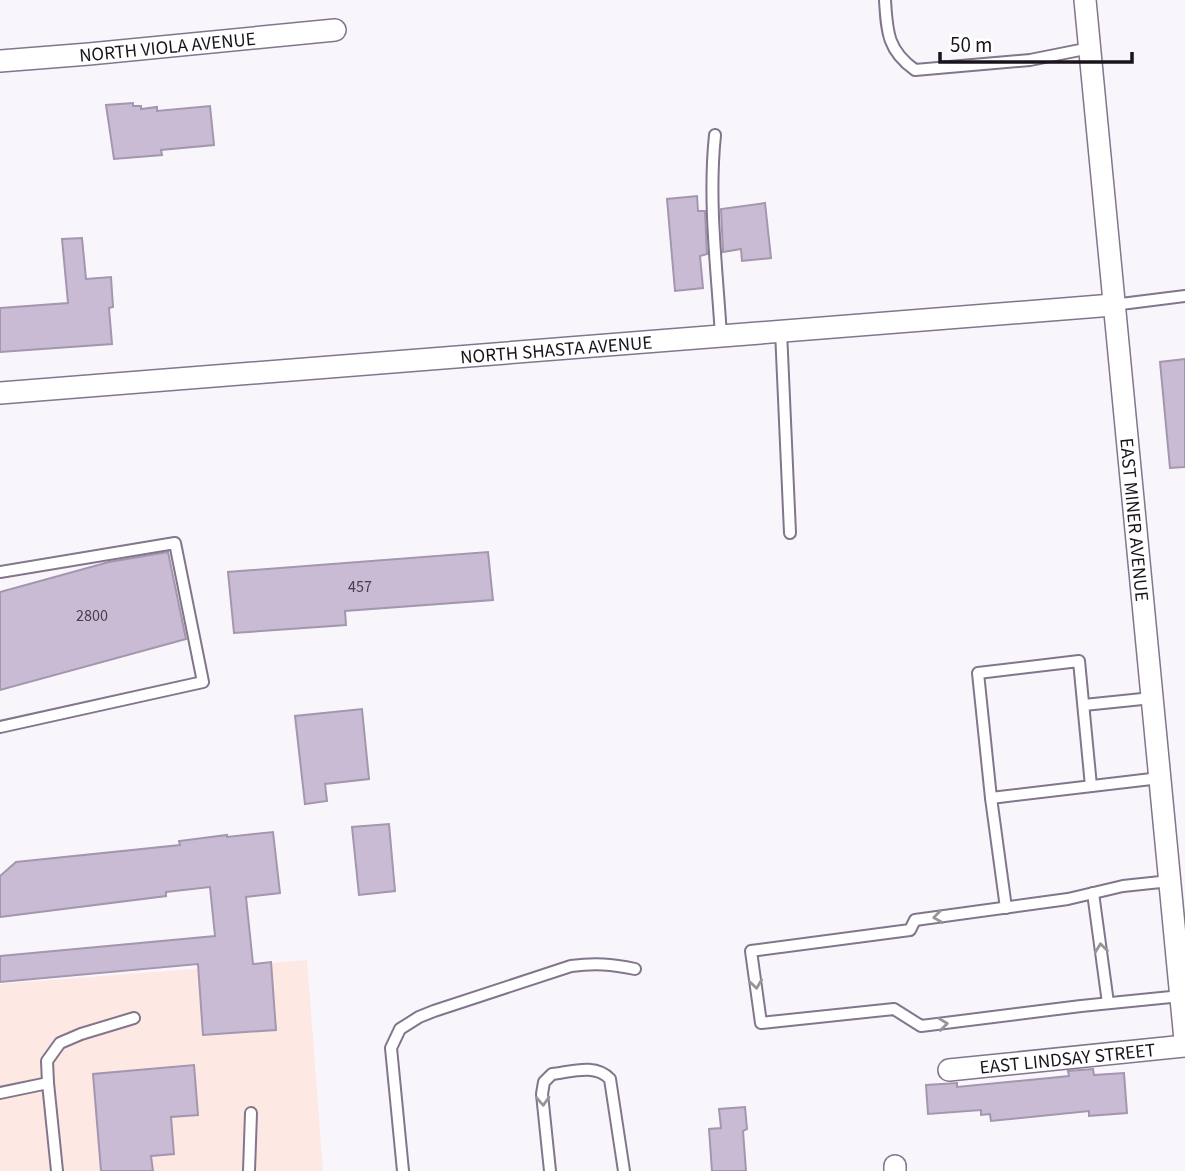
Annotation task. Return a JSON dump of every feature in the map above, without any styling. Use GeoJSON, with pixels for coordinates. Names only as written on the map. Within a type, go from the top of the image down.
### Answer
{"type":"FeatureCollection","features":[{"type":"Feature","properties":{"kind":"street","name":"EAST MINER AVENUE"},"geometry":{"type":"LineString","coordinates":[[1085,0],[1170,881],[1181,960],[1185,1040]]}},
{"type":"Feature","properties":{"kind":"street","name":"NORTH VIOLA AVENUE"},"geometry":{"type":"LineString","coordinates":[[0,61],[335,30]]}},
{"type":"Feature","properties":{"kind":"street","name":"NORTH SHASTA AVENUE"},"geometry":{"type":"LineString","coordinates":[[0,393],[1113,305]]}},
{"type":"Feature","properties":{"kind":"street","name":"EAST LINDSAY STREET"},"geometry":{"type":"LineString","coordinates":[[949,1070],[1185,1046]]}},
{"type":"Feature","properties":{"kind":"lane"},"geometry":{"type":"LineString","coordinates":[[885,0],[887,32],[891,42],[900,58],[915,70],[1030,60],[1090,48]]}},
{"type":"Feature","properties":{"kind":"lane"},"geometry":{"type":"LineString","coordinates":[[715,135],[713,213],[721,336]]}},
{"type":"Feature","properties":{"kind":"lane"},"geometry":{"type":"LineString","coordinates":[[1113,305],[1185,296]]}},
{"type":"Feature","properties":{"kind":"lane"},"geometry":{"type":"LineString","coordinates":[[781,331],[790,533]]}},
{"type":"Feature","properties":{"kind":"lane"},"geometry":{"type":"LineString","coordinates":[[0,572],[175,543],[203,682],[0,727]]}},
{"type":"Feature","properties":{"kind":"lane"},"geometry":{"type":"LineString","coordinates":[[1006,908],[978,673],[1079,660],[1091,786]]}},
{"type":"Feature","properties":{"kind":"lane"},"geometry":{"type":"LineString","coordinates":[[1084,705],[1152,698]]}},
{"type":"Feature","properties":{"kind":"lane"},"geometry":{"type":"LineString","coordinates":[[991,798],[1160,778]]}},
{"type":"Feature","properties":{"kind":"lane"},"geometry":{"type":"LineString","coordinates":[[1170,881],[1123,886],[1068,899],[915,920],[910,930],[751,951],[761,1023],[894,1009],[922,1026],[1181,996]]}},
{"type":"Feature","properties":{"kind":"lane"},"geometry":{"type":"LineString","coordinates":[[1093,893],[1108,1003]]}},
{"type":"Feature","properties":{"kind":"lane"},"geometry":{"type":"LineString","coordinates":[[403,1171],[391,1048],[400,1029],[434,1011],[571,966],[595,963],[635,969]]}},
{"type":"Feature","properties":{"kind":"lane"},"geometry":{"type":"LineString","coordinates":[[57,1171],[47,1061],[60,1043],[134,1018]]}},
{"type":"Feature","properties":{"kind":"lane"},"geometry":{"type":"LineString","coordinates":[[550,1171],[542,1094],[544,1082],[552,1074],[593,1069],[604,1072],[610,1079],[624,1171]]}},
{"type":"Feature","properties":{"kind":"lane"},"geometry":{"type":"LineString","coordinates":[[0,1093],[48,1083]]}},
{"type":"Feature","properties":{"kind":"lane"},"geometry":{"type":"LineString","coordinates":[[249,1171],[251,1113]]}},
{"type":"Feature","properties":{"kind":"shaded area"},"geometry":{"type":"Polygon","coordinates":[[[307,960],[323,1171],[0,1171],[0,984],[307,960]]]}},
{"type":"Feature","properties":{"kind":"building"},"geometry":{"type":"Polygon","coordinates":[[[133,103],[133,106],[141,106],[141,109],[157,107],[157,111],[210,106],[214,145],[161,150],[162,155],[114,159],[106,105],[133,103]]]}},
{"type":"Feature","properties":{"kind":"building"},"geometry":{"type":"Polygon","coordinates":[[[697,196],[698,211],[705,211],[707,254],[700,256],[703,288],[675,291],[667,199],[697,196]]]}},
{"type":"Feature","properties":{"kind":"building"},"geometry":{"type":"Polygon","coordinates":[[[765,203],[771,258],[742,261],[741,249],[723,252],[721,209],[765,203]]]}},
{"type":"Feature","properties":{"kind":"building"},"geometry":{"type":"Polygon","coordinates":[[[82,238],[86,279],[111,277],[113,307],[109,308],[112,344],[0,352],[0,308],[68,303],[62,239],[82,238]]]}},
{"type":"Feature","properties":{"kind":"building"},"geometry":{"type":"Polygon","coordinates":[[[1185,359],[1185,467],[1170,468],[1160,362],[1185,359]]]}},
{"type":"Feature","properties":{"kind":"building"},"geometry":{"type":"Polygon","coordinates":[[[168,552],[186,639],[0,690],[0,592],[109,562],[168,552]]]}},
{"type":"Feature","properties":{"kind":"building"},"geometry":{"type":"Polygon","coordinates":[[[488,552],[493,600],[345,611],[346,625],[234,633],[228,572],[488,552]]]}},
{"type":"Feature","properties":{"kind":"building"},"geometry":{"type":"Polygon","coordinates":[[[362,709],[369,779],[325,784],[327,801],[305,804],[295,716],[362,709]]]}},
{"type":"Feature","properties":{"kind":"building"},"geometry":{"type":"Polygon","coordinates":[[[389,824],[395,891],[359,895],[352,827],[389,824]]]}},
{"type":"Feature","properties":{"kind":"building"},"geometry":{"type":"Polygon","coordinates":[[[273,832],[280,893],[246,897],[253,964],[271,962],[276,1030],[203,1035],[198,964],[0,982],[0,956],[215,936],[210,887],[166,892],[166,896],[0,917],[0,876],[16,862],[180,845],[179,841],[227,835],[273,832]]]}},
{"type":"Feature","properties":{"kind":"building"},"geometry":{"type":"Polygon","coordinates":[[[194,1065],[198,1115],[171,1117],[174,1154],[151,1156],[153,1171],[101,1171],[93,1074],[194,1065]]]}},
{"type":"Feature","properties":{"kind":"building"},"geometry":{"type":"Polygon","coordinates":[[[1093,1069],[1094,1075],[1124,1073],[1127,1113],[1089,1116],[1089,1111],[991,1121],[990,1114],[981,1115],[981,1110],[928,1114],[926,1085],[957,1083],[957,1087],[1069,1076],[1068,1071],[1093,1069]]]}},
{"type":"Feature","properties":{"kind":"building"},"geometry":{"type":"Polygon","coordinates":[[[745,1107],[747,1129],[743,1131],[746,1171],[712,1171],[709,1129],[721,1128],[719,1109],[745,1107]]]}}]}
